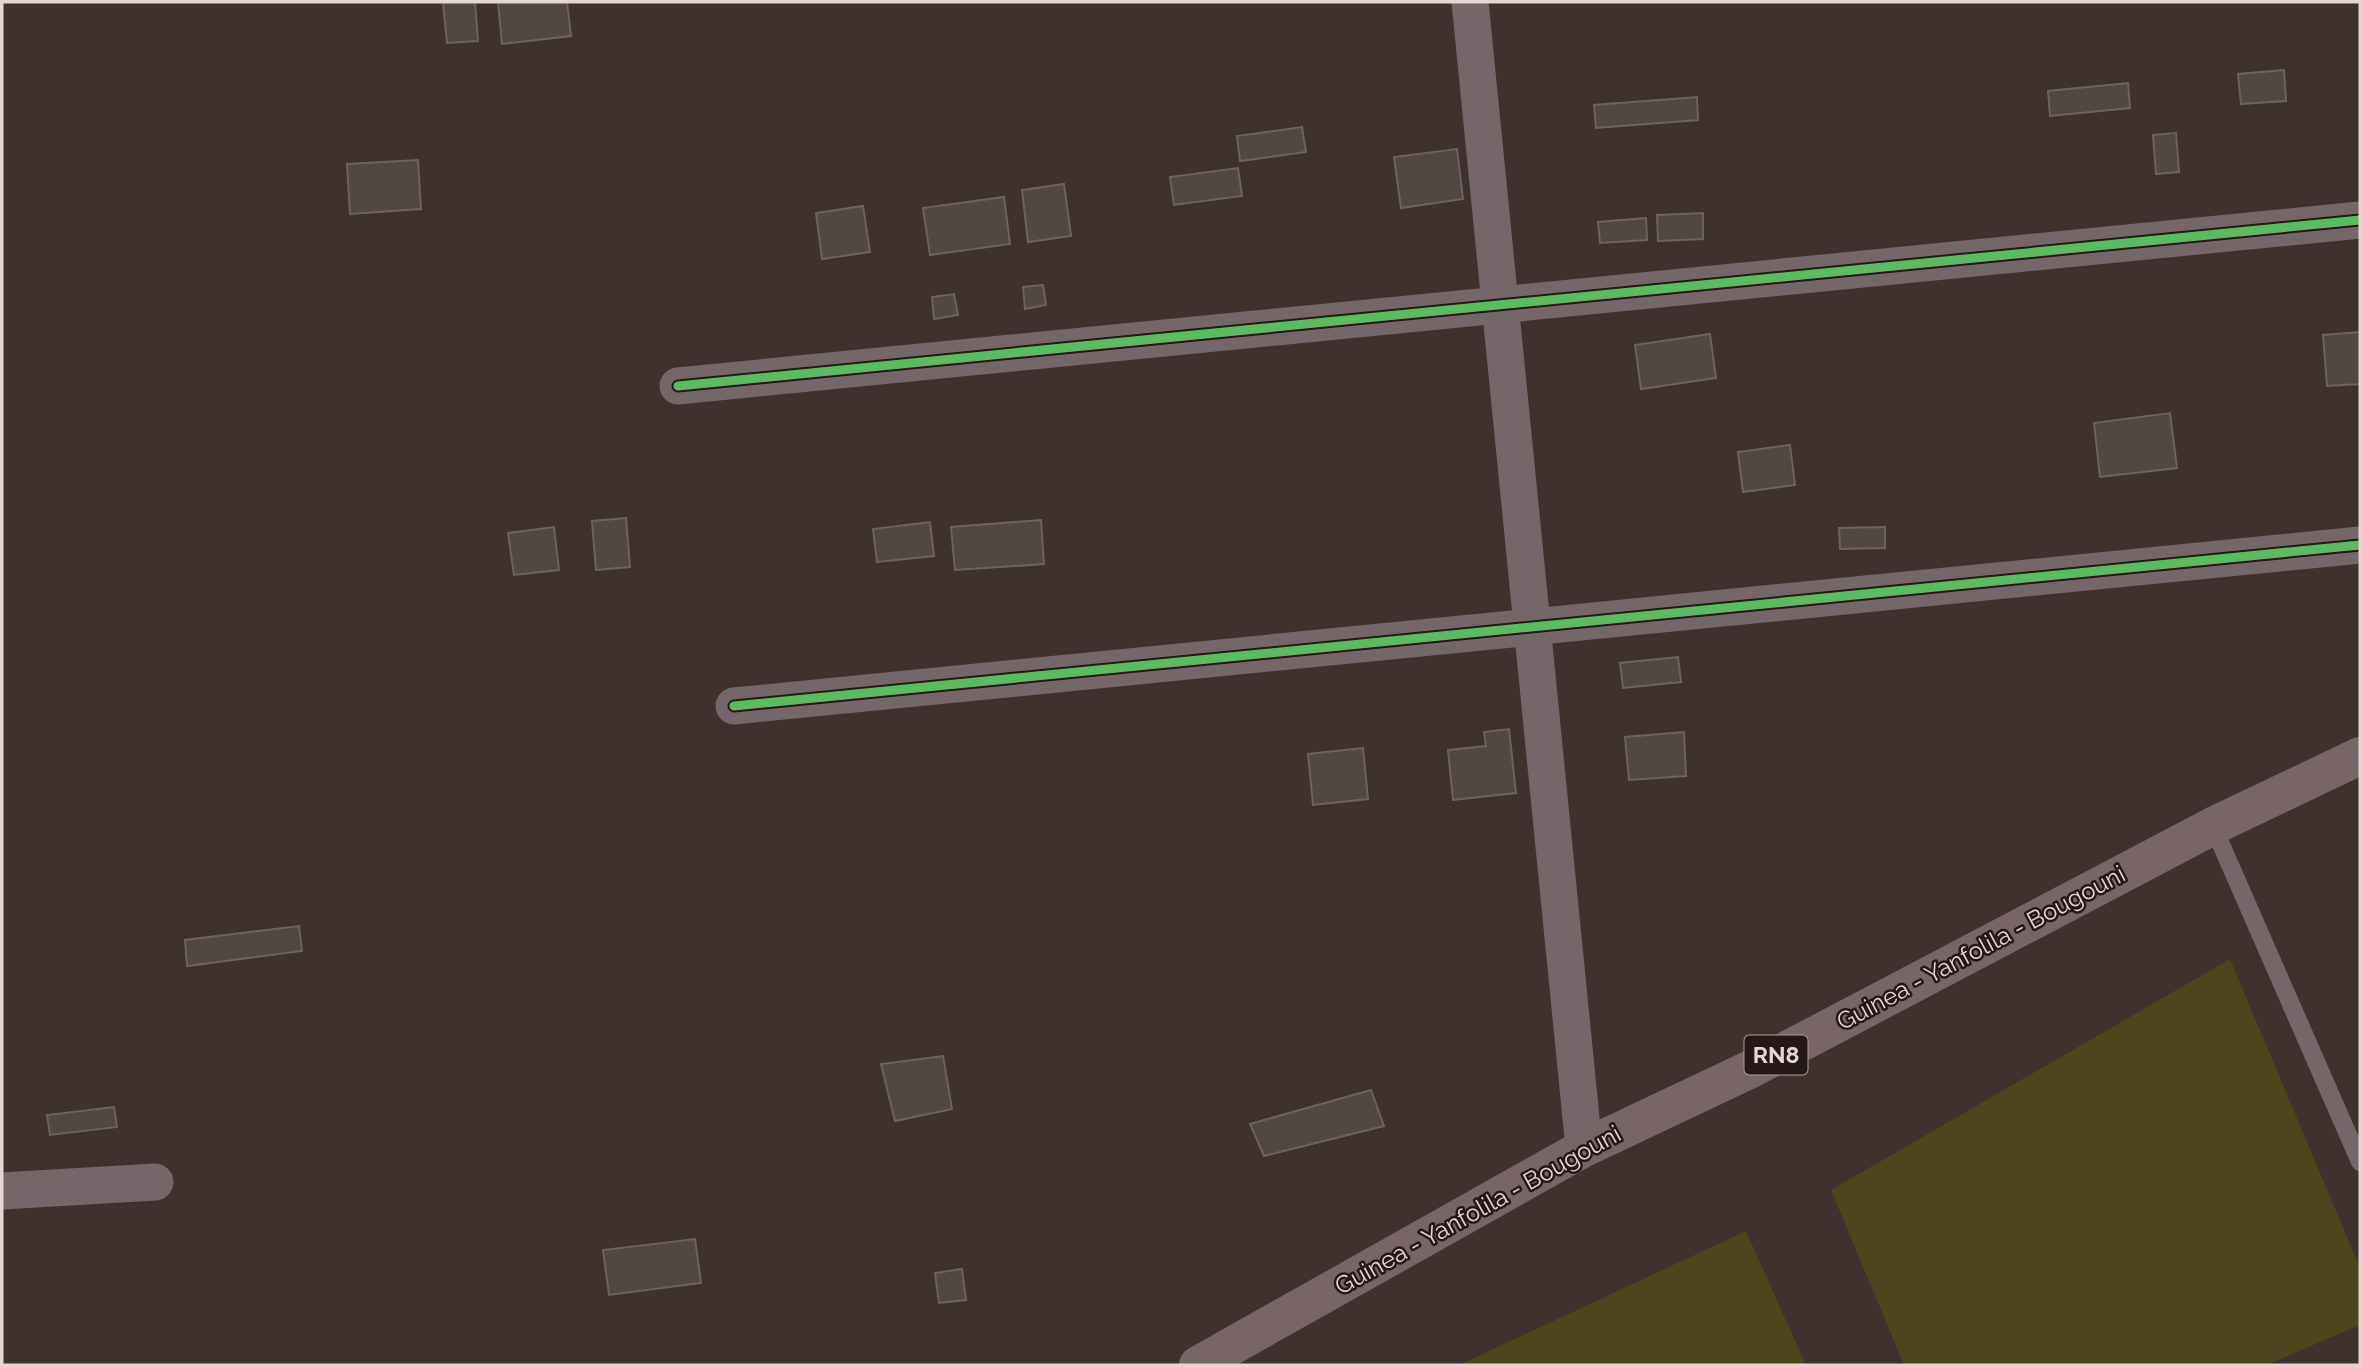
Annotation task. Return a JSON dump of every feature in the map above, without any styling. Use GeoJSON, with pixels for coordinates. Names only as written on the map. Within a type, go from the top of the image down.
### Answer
{"type":"FeatureCollection","features":[{"type":"Feature","properties":{"kind":"main road","name":"Guinea - Yanfolila - Bougouni"},"geometry":{"type":"LineString","coordinates":[[1198,1365],[1584,1149],[1751,1069],[2213,826],[2360,756]]}},
{"type":"Feature","properties":{"kind":"street"},"geometry":{"type":"LineString","coordinates":[[1470,2],[1584,1149]]}},
{"type":"Feature","properties":{"kind":"street"},"geometry":{"type":"LineString","coordinates":[[678,386],[2360,220]]}},
{"type":"Feature","properties":{"kind":"street"},"geometry":{"type":"LineString","coordinates":[[734,706],[2360,545]]}},
{"type":"Feature","properties":{"kind":"street"},"geometry":{"type":"LineString","coordinates":[[2,1191],[155,1182]]}},
{"type":"Feature","properties":{"kind":"lane"},"geometry":{"type":"LineString","coordinates":[[2213,826],[2360,1162]]}},
{"type":"Feature","properties":{"kind":"shaded area"},"geometry":{"type":"Polygon","coordinates":[[[2230,959],[2360,1268],[2360,1325],[2267,1365],[1904,1365],[1831,1190],[2230,959]]]}},
{"type":"Feature","properties":{"kind":"shaded area"},"geometry":{"type":"Polygon","coordinates":[[[1746,1231],[1806,1365],[1459,1365],[1746,1231]]]}},
{"type":"Feature","properties":{"kind":"building"},"geometry":{"type":"Polygon","coordinates":[[[443,2],[475,2],[478,41],[447,43],[443,2]]]}},
{"type":"Feature","properties":{"kind":"building"},"geometry":{"type":"Polygon","coordinates":[[[498,2],[567,2],[571,36],[502,44],[498,2]]]}},
{"type":"Feature","properties":{"kind":"building"},"geometry":{"type":"Polygon","coordinates":[[[2284,70],[2286,101],[2241,104],[2238,74],[2284,70]]]}},
{"type":"Feature","properties":{"kind":"building"},"geometry":{"type":"Polygon","coordinates":[[[2128,83],[2130,108],[2050,116],[2048,91],[2128,83]]]}},
{"type":"Feature","properties":{"kind":"building"},"geometry":{"type":"Polygon","coordinates":[[[1697,97],[1698,120],[1596,128],[1594,105],[1697,97]]]}},
{"type":"Feature","properties":{"kind":"building"},"geometry":{"type":"Polygon","coordinates":[[[1302,127],[1306,152],[1240,161],[1237,136],[1302,127]]]}},
{"type":"Feature","properties":{"kind":"building"},"geometry":{"type":"Polygon","coordinates":[[[2176,133],[2179,172],[2156,174],[2153,135],[2176,133]]]}},
{"type":"Feature","properties":{"kind":"building"},"geometry":{"type":"Polygon","coordinates":[[[1457,149],[1463,199],[1401,208],[1394,157],[1457,149]]]}},
{"type":"Feature","properties":{"kind":"building"},"geometry":{"type":"Polygon","coordinates":[[[418,160],[421,209],[350,214],[347,164],[418,160]]]}},
{"type":"Feature","properties":{"kind":"building"},"geometry":{"type":"Polygon","coordinates":[[[1238,168],[1242,196],[1174,205],[1170,177],[1238,168]]]}},
{"type":"Feature","properties":{"kind":"building"},"geometry":{"type":"Polygon","coordinates":[[[1064,184],[1071,236],[1028,242],[1022,190],[1064,184]]]}},
{"type":"Feature","properties":{"kind":"building"},"geometry":{"type":"Polygon","coordinates":[[[1004,197],[1010,244],[930,255],[923,208],[1004,197]]]}},
{"type":"Feature","properties":{"kind":"building"},"geometry":{"type":"Polygon","coordinates":[[[863,206],[870,252],[822,259],[816,213],[863,206]]]}},
{"type":"Feature","properties":{"kind":"building"},"geometry":{"type":"Polygon","coordinates":[[[1703,213],[1703,239],[1658,241],[1657,215],[1703,213]]]}},
{"type":"Feature","properties":{"kind":"building"},"geometry":{"type":"Polygon","coordinates":[[[1646,218],[1647,240],[1600,243],[1598,222],[1646,218]]]}},
{"type":"Feature","properties":{"kind":"building"},"geometry":{"type":"Polygon","coordinates":[[[1043,285],[1046,305],[1025,309],[1023,287],[1043,285]]]}},
{"type":"Feature","properties":{"kind":"building"},"geometry":{"type":"Polygon","coordinates":[[[954,294],[958,315],[934,319],[932,297],[954,294]]]}},
{"type":"Feature","properties":{"kind":"building"},"geometry":{"type":"Polygon","coordinates":[[[2360,332],[2360,384],[2327,386],[2323,335],[2360,332]]]}},
{"type":"Feature","properties":{"kind":"building"},"geometry":{"type":"Polygon","coordinates":[[[1710,334],[1716,378],[1641,389],[1635,345],[1710,334]]]}},
{"type":"Feature","properties":{"kind":"building"},"geometry":{"type":"Polygon","coordinates":[[[2170,413],[2177,468],[2100,477],[2094,423],[2170,413]]]}},
{"type":"Feature","properties":{"kind":"building"},"geometry":{"type":"Polygon","coordinates":[[[1790,445],[1795,485],[1743,492],[1738,452],[1790,445]]]}},
{"type":"Feature","properties":{"kind":"building"},"geometry":{"type":"Polygon","coordinates":[[[626,518],[630,567],[596,570],[592,521],[626,518]]]}},
{"type":"Feature","properties":{"kind":"building"},"geometry":{"type":"Polygon","coordinates":[[[1041,520],[1044,564],[955,570],[951,527],[1041,520]]]}},
{"type":"Feature","properties":{"kind":"building"},"geometry":{"type":"Polygon","coordinates":[[[930,522],[934,556],[877,562],[873,529],[930,522]]]}},
{"type":"Feature","properties":{"kind":"building"},"geometry":{"type":"Polygon","coordinates":[[[554,527],[559,570],[514,575],[508,533],[554,527]]]}},
{"type":"Feature","properties":{"kind":"building"},"geometry":{"type":"Polygon","coordinates":[[[1885,527],[1885,548],[1840,549],[1839,528],[1885,527]]]}},
{"type":"Feature","properties":{"kind":"building"},"geometry":{"type":"Polygon","coordinates":[[[1678,657],[1681,682],[1623,688],[1620,663],[1678,657]]]}},
{"type":"Feature","properties":{"kind":"building"},"geometry":{"type":"Polygon","coordinates":[[[1509,729],[1516,793],[1453,800],[1448,750],[1486,746],[1484,732],[1509,729]]]}},
{"type":"Feature","properties":{"kind":"building"},"geometry":{"type":"Polygon","coordinates":[[[1684,732],[1686,776],[1629,780],[1625,737],[1684,732]]]}},
{"type":"Feature","properties":{"kind":"building"},"geometry":{"type":"Polygon","coordinates":[[[1363,748],[1368,799],[1313,805],[1308,754],[1363,748]]]}},
{"type":"Feature","properties":{"kind":"building"},"geometry":{"type":"Polygon","coordinates":[[[299,926],[302,951],[187,966],[185,940],[299,926]]]}},
{"type":"Feature","properties":{"kind":"building"},"geometry":{"type":"Polygon","coordinates":[[[943,1056],[952,1109],[895,1121],[881,1064],[943,1056]]]}},
{"type":"Feature","properties":{"kind":"building"},"geometry":{"type":"Polygon","coordinates":[[[1371,1090],[1384,1126],[1264,1156],[1250,1124],[1371,1090]]]}},
{"type":"Feature","properties":{"kind":"building"},"geometry":{"type":"Polygon","coordinates":[[[114,1107],[117,1127],[50,1135],[47,1115],[114,1107]]]}},
{"type":"Feature","properties":{"kind":"building"},"geometry":{"type":"Polygon","coordinates":[[[695,1239],[701,1283],[609,1295],[603,1250],[695,1239]]]}},
{"type":"Feature","properties":{"kind":"building"},"geometry":{"type":"Polygon","coordinates":[[[962,1269],[966,1300],[939,1303],[935,1273],[962,1269]]]}},
{"type":"Feature","properties":{"kind":"cycle path"},"geometry":{"type":"LineString","coordinates":[[678,386],[2360,220]]}},
{"type":"Feature","properties":{"kind":"cycle path"},"geometry":{"type":"LineString","coordinates":[[734,706],[2360,545]]}}]}
